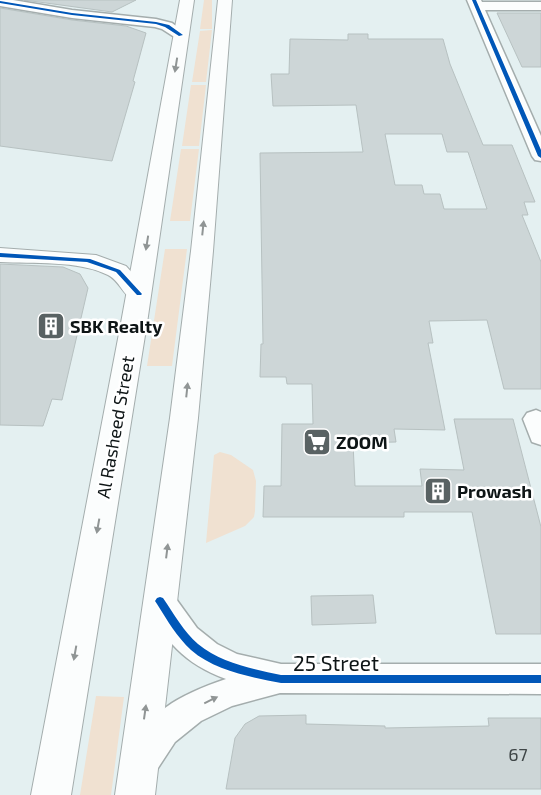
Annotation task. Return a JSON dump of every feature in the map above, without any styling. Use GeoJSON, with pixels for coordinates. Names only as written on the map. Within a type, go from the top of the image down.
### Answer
{"type":"FeatureCollection","features":[{"type":"Feature","properties":{"kind":"main road"},"geometry":{"type":"LineString","coordinates":[[137,781],[191,349],[223,2]]}},
{"type":"Feature","properties":{"kind":"main road","name":"Al Rasheed Street"},"geometry":{"type":"LineString","coordinates":[[51,795],[139,294],[187,4]]}},
{"type":"Feature","properties":{"kind":"main road"},"geometry":{"type":"LineString","coordinates":[[0,255],[88,260],[118,271],[139,294]]}},
{"type":"Feature","properties":{"kind":"street"},"geometry":{"type":"LineString","coordinates":[[0,2],[72,14],[144,21],[167,26],[181,35]]}},
{"type":"Feature","properties":{"kind":"street"},"geometry":{"type":"LineString","coordinates":[[541,6],[476,3],[541,156]]}},
{"type":"Feature","properties":{"kind":"street"},"geometry":{"type":"LineString","coordinates":[[144,21],[170,16],[187,4]]}},
{"type":"Feature","properties":{"kind":"street","name":"25 Street"},"geometry":{"type":"LineString","coordinates":[[160,601],[177,628],[197,648],[222,662],[250,672],[280,679],[541,680]]}},
{"type":"Feature","properties":{"kind":"street"},"geometry":{"type":"LineString","coordinates":[[137,781],[151,745],[167,726],[193,708],[221,695],[250,685],[280,679]]}},
{"type":"Feature","properties":{"kind":"shaded area"},"geometry":{"type":"Polygon","coordinates":[[[204,0],[212,0],[212,29],[200,29],[204,0]]]}},
{"type":"Feature","properties":{"kind":"shaded area"},"geometry":{"type":"Polygon","coordinates":[[[212,30],[206,82],[192,82],[200,31],[212,30]]]}},
{"type":"Feature","properties":{"kind":"shaded area"},"geometry":{"type":"Polygon","coordinates":[[[191,85],[206,85],[199,146],[182,146],[191,85]]]}},
{"type":"Feature","properties":{"kind":"shaded area"},"geometry":{"type":"Polygon","coordinates":[[[181,149],[199,149],[190,221],[170,221],[181,149]]]}},
{"type":"Feature","properties":{"kind":"shaded area"},"geometry":{"type":"Polygon","coordinates":[[[165,249],[187,249],[172,366],[147,366],[165,249]]]}},
{"type":"Feature","properties":{"kind":"shaded area"},"geometry":{"type":"Polygon","coordinates":[[[220,452],[231,455],[253,470],[256,481],[255,511],[254,517],[245,526],[206,543],[214,455],[220,452]]]}},
{"type":"Feature","properties":{"kind":"shaded area"},"geometry":{"type":"Polygon","coordinates":[[[96,696],[124,697],[111,795],[80,795],[96,696]]]}},
{"type":"Feature","properties":{"kind":"building"},"geometry":{"type":"Polygon","coordinates":[[[24,0],[136,0],[112,12],[24,0]]]}},
{"type":"Feature","properties":{"kind":"building"},"geometry":{"type":"Polygon","coordinates":[[[0,8],[72,20],[126,26],[146,33],[133,81],[135,82],[112,161],[0,146],[0,8]]]}},
{"type":"Feature","properties":{"kind":"building"},"geometry":{"type":"Polygon","coordinates":[[[497,13],[541,13],[541,67],[522,67],[497,13]]]}},
{"type":"Feature","properties":{"kind":"building"},"geometry":{"type":"Polygon","coordinates":[[[348,34],[368,34],[368,39],[443,39],[450,64],[483,145],[512,145],[535,202],[524,202],[528,215],[522,215],[541,262],[541,389],[504,389],[487,320],[429,321],[433,343],[428,343],[445,430],[394,429],[396,442],[353,443],[355,486],[422,486],[420,469],[464,470],[454,419],[513,419],[541,527],[541,634],[496,634],[472,512],[404,512],[404,517],[263,517],[264,486],[281,486],[282,424],[313,424],[312,384],[287,384],[286,377],[260,377],[261,344],[263,344],[260,153],[363,152],[356,105],[273,106],[271,74],[289,74],[290,39],[348,40],[348,34]],[[385,134],[395,185],[422,185],[424,194],[440,194],[444,209],[487,209],[468,152],[447,152],[442,134],[385,134]]]}},
{"type":"Feature","properties":{"kind":"building","name":"SBK Realty"},"geometry":{"type":"Polygon","coordinates":[[[0,264],[63,267],[80,274],[88,288],[62,400],[52,399],[43,426],[0,425],[0,264]]]}},
{"type":"Feature","properties":{"kind":"building"},"geometry":{"type":"Polygon","coordinates":[[[373,595],[376,623],[312,625],[311,596],[373,595]]]}},
{"type":"Feature","properties":{"kind":"building"},"geometry":{"type":"Polygon","coordinates":[[[306,715],[306,724],[385,726],[385,728],[489,726],[488,718],[541,718],[541,789],[226,789],[235,738],[245,724],[259,716],[306,715]]]}},
{"type":"Feature","properties":{"kind":"cycle path"},"geometry":{"type":"LineString","coordinates":[[474,0],[541,156]]}},
{"type":"Feature","properties":{"kind":"cycle path"},"geometry":{"type":"LineString","coordinates":[[0,2],[72,14],[156,23],[167,26],[181,35]]}},
{"type":"Feature","properties":{"kind":"cycle path"},"geometry":{"type":"LineString","coordinates":[[0,255],[88,260],[118,271],[139,294]]}},
{"type":"Feature","properties":{"kind":"cycle path"},"geometry":{"type":"LineString","coordinates":[[160,601],[186,638],[205,654],[237,668],[281,679],[541,679]]}},
{"type":"Feature","properties":{"kind":"place","name":"SBK Realty"},"geometry":{"type":"Point","coordinates":[51,326]}},
{"type":"Feature","properties":{"kind":"place","name":"ZOOM"},"geometry":{"type":"Point","coordinates":[317,442]}},
{"type":"Feature","properties":{"kind":"place","name":"Prowash"},"geometry":{"type":"Point","coordinates":[438,491]}}]}
